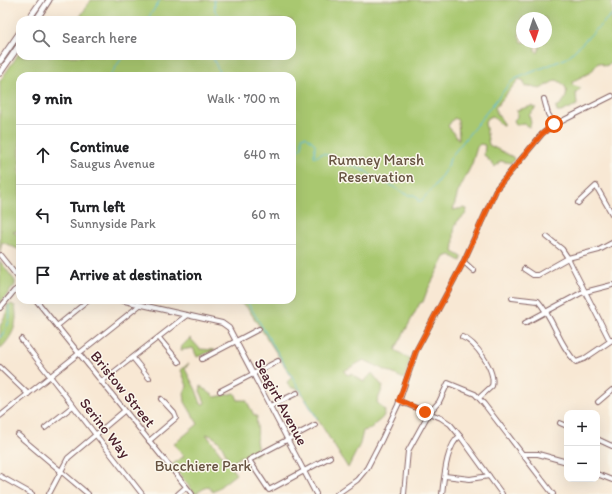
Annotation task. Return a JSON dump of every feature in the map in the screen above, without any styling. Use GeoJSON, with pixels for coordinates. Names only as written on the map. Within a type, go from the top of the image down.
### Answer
{"type":"FeatureCollection","features":[{"type":"Feature","properties":{"kind":"main road"},"geometry":{"type":"LineString","coordinates":[[31,16],[42,0]]}},
{"type":"Feature","properties":{"kind":"main road"},"geometry":{"type":"LineString","coordinates":[[38,16],[48,0]]}},
{"type":"Feature","properties":{"kind":"main road"},"geometry":{"type":"LineString","coordinates":[[0,61],[16,38]]}},
{"type":"Feature","properties":{"kind":"main road"},"geometry":{"type":"LineString","coordinates":[[0,73],[16,50]]}},
{"type":"Feature","properties":{"kind":"street"},"geometry":{"type":"LineString","coordinates":[[336,494],[357,480],[367,468],[399,400],[416,351],[464,262],[497,188],[542,134],[554,124],[612,96]]}},
{"type":"Feature","properties":{"kind":"street"},"geometry":{"type":"LineString","coordinates":[[544,99],[548,114],[554,124]]}},
{"type":"Feature","properties":{"kind":"street"},"geometry":{"type":"LineString","coordinates":[[578,203],[596,186],[612,214]]}},
{"type":"Feature","properties":{"kind":"street"},"geometry":{"type":"LineString","coordinates":[[512,298],[534,300],[547,312],[570,355],[576,362],[580,361],[611,341],[568,258],[562,249],[547,237]]}},
{"type":"Feature","properties":{"kind":"street"},"geometry":{"type":"LineString","coordinates":[[524,269],[536,276],[568,258],[599,250],[612,244]]}},
{"type":"Feature","properties":{"kind":"street"},"geometry":{"type":"LineString","coordinates":[[0,255],[16,275]]}},
{"type":"Feature","properties":{"kind":"street"},"geometry":{"type":"LineString","coordinates":[[464,262],[474,271]]}},
{"type":"Feature","properties":{"kind":"street"},"geometry":{"type":"LineString","coordinates":[[525,323],[586,291],[612,285]]}},
{"type":"Feature","properties":{"kind":"street"},"geometry":{"type":"LineString","coordinates":[[0,308],[16,291]]}},
{"type":"Feature","properties":{"kind":"street","name":"Bristow Street"},"geometry":{"type":"LineString","coordinates":[[39,304],[192,494]]}},
{"type":"Feature","properties":{"kind":"street"},"geometry":{"type":"LineString","coordinates":[[57,326],[83,304]]}},
{"type":"Feature","properties":{"kind":"street"},"geometry":{"type":"LineString","coordinates":[[136,304],[187,315]]}},
{"type":"Feature","properties":{"kind":"street"},"geometry":{"type":"LineString","coordinates":[[0,416],[140,305]]}},
{"type":"Feature","properties":{"kind":"street"},"geometry":{"type":"LineString","coordinates":[[102,382],[187,315]]}},
{"type":"Feature","properties":{"kind":"street","name":"Seagirt Avenue"},"geometry":{"type":"LineString","coordinates":[[187,315],[224,324],[229,328],[316,494]]}},
{"type":"Feature","properties":{"kind":"street"},"geometry":{"type":"LineString","coordinates":[[202,359],[259,329]]}},
{"type":"Feature","properties":{"kind":"street"},"geometry":{"type":"LineString","coordinates":[[462,337],[469,340],[474,345],[493,374],[492,386],[479,398]]}},
{"type":"Feature","properties":{"kind":"street"},"geometry":{"type":"LineString","coordinates":[[159,338],[179,362]]}},
{"type":"Feature","properties":{"kind":"street","name":"Serino Way"},"geometry":{"type":"LineString","coordinates":[[21,339],[142,494]]}},
{"type":"Feature","properties":{"kind":"street"},"geometry":{"type":"LineString","coordinates":[[133,358],[149,378]]}},
{"type":"Feature","properties":{"kind":"street"},"geometry":{"type":"LineString","coordinates":[[220,391],[278,361]]}},
{"type":"Feature","properties":{"kind":"street"},"geometry":{"type":"LineString","coordinates":[[0,367],[28,394]]}},
{"type":"Feature","properties":{"kind":"street"},"geometry":{"type":"LineString","coordinates":[[404,494],[408,451],[429,413],[439,402],[448,384],[475,394],[479,398],[553,494]]}},
{"type":"Feature","properties":{"kind":"street"},"geometry":{"type":"LineString","coordinates":[[598,402],[612,390]]}},
{"type":"Feature","properties":{"kind":"street"},"geometry":{"type":"LineString","coordinates":[[270,406],[297,393]]}},
{"type":"Feature","properties":{"kind":"street"},"geometry":{"type":"LineString","coordinates":[[149,441],[176,418],[174,413],[161,399]]}},
{"type":"Feature","properties":{"kind":"street"},"geometry":{"type":"LineString","coordinates":[[399,400],[450,424],[502,494]]}},
{"type":"Feature","properties":{"kind":"street"},"geometry":{"type":"LineString","coordinates":[[45,428],[73,406]]}},
{"type":"Feature","properties":{"kind":"street"},"geometry":{"type":"LineString","coordinates":[[49,494],[68,458],[124,411]]}},
{"type":"Feature","properties":{"kind":"street"},"geometry":{"type":"LineString","coordinates":[[560,422],[564,424]]}},
{"type":"Feature","properties":{"kind":"street"},"geometry":{"type":"LineString","coordinates":[[315,425],[249,460],[269,490],[330,456]]}},
{"type":"Feature","properties":{"kind":"street"},"geometry":{"type":"LineString","coordinates":[[18,435],[88,494]]}},
{"type":"Feature","properties":{"kind":"street"},"geometry":{"type":"LineString","coordinates":[[442,494],[448,458],[453,444],[460,436]]}},
{"type":"Feature","properties":{"kind":"street"},"geometry":{"type":"LineString","coordinates":[[600,440],[612,446]]}},
{"type":"Feature","properties":{"kind":"street"},"geometry":{"type":"LineString","coordinates":[[522,454],[538,454],[564,461]]}},
{"type":"Feature","properties":{"kind":"street"},"geometry":{"type":"LineString","coordinates":[[600,475],[612,480]]}},
{"type":"Feature","properties":{"kind":"street"},"geometry":{"type":"LineString","coordinates":[[0,476],[32,494]]}},
{"type":"Feature","properties":{"kind":"street"},"geometry":{"type":"LineString","coordinates":[[445,476],[470,478],[489,476]]}},
{"type":"Feature","properties":{"kind":"street"},"geometry":{"type":"LineString","coordinates":[[178,494],[186,487]]}},
{"type":"Feature","properties":{"kind":"green space","name":"Rumney Marsh Reservation"},"geometry":{"type":"Polygon","coordinates":[[[91,0],[612,0],[612,63],[605,66],[598,63],[591,72],[573,81],[572,85],[581,88],[576,93],[577,105],[561,112],[557,112],[556,107],[564,101],[566,97],[566,89],[561,82],[556,80],[540,89],[532,86],[525,87],[524,81],[519,79],[495,108],[505,125],[502,125],[492,116],[487,118],[485,123],[489,145],[513,157],[514,160],[511,163],[500,161],[495,167],[484,155],[485,145],[480,144],[477,147],[472,164],[458,192],[453,210],[463,208],[467,209],[455,225],[454,232],[453,252],[462,257],[461,261],[450,255],[445,257],[427,291],[423,302],[420,303],[395,350],[410,359],[404,379],[364,360],[344,371],[347,375],[351,374],[364,382],[372,373],[383,387],[377,402],[385,411],[383,417],[371,429],[363,431],[360,444],[348,468],[299,389],[288,384],[287,382],[292,377],[247,307],[242,304],[296,304],[296,72],[16,72],[16,231],[13,232],[16,234],[16,248],[2,242],[0,252],[0,81],[16,58],[16,60],[296,60],[296,16],[81,16],[91,0]],[[454,118],[448,126],[459,140],[458,120],[454,118]]]}},
{"type":"Feature","properties":{"kind":"green space"},"geometry":{"type":"Polygon","coordinates":[[[532,106],[536,108],[529,115],[531,123],[529,127],[524,124],[516,125],[514,120],[517,117],[517,110],[532,106]]]}},
{"type":"Feature","properties":{"kind":"green space"},"geometry":{"type":"Polygon","coordinates":[[[0,261],[15,281],[15,285],[0,303],[0,261]]]}},
{"type":"Feature","properties":{"kind":"green space"},"geometry":{"type":"Polygon","coordinates":[[[11,304],[15,306],[16,313],[14,330],[0,349],[0,326],[7,311],[7,305],[11,304]]]}},
{"type":"Feature","properties":{"kind":"green space"},"geometry":{"type":"Polygon","coordinates":[[[190,338],[200,349],[215,350],[197,357],[193,348],[181,350],[182,346],[190,338]]]}},
{"type":"Feature","properties":{"kind":"green space","name":"Bucchiere Park"},"geometry":{"type":"Polygon","coordinates":[[[189,363],[185,369],[196,390],[201,404],[204,404],[205,402],[200,391],[201,386],[215,397],[235,393],[238,400],[246,400],[254,415],[257,416],[258,434],[256,440],[258,453],[255,455],[241,456],[230,464],[219,442],[206,434],[236,474],[213,492],[208,486],[195,494],[172,465],[184,456],[174,444],[198,424],[185,402],[184,393],[187,386],[181,370],[189,363]]]}},
{"type":"Feature","properties":{"kind":"waterway"},"geometry":{"type":"LineString","coordinates":[[150,16],[160,0]]}},
{"type":"Feature","properties":{"kind":"waterway"},"geometry":{"type":"LineString","coordinates":[[214,0],[215,11],[220,16]]}},
{"type":"Feature","properties":{"kind":"waterway"},"geometry":{"type":"LineString","coordinates":[[296,150],[302,147],[302,137],[306,136],[315,144],[314,156],[316,157],[323,153],[367,172],[375,179],[383,181],[408,195],[414,195],[417,197],[418,201],[421,201],[433,188],[448,166],[450,158],[509,84],[515,79],[567,58],[612,14]]}},
{"type":"Feature","properties":{"kind":"waterway"},"geometry":{"type":"LineString","coordinates":[[113,72],[120,60]]}},
{"type":"Feature","properties":{"kind":"waterway"},"geometry":{"type":"LineString","coordinates":[[214,60],[219,72]]}},
{"type":"Feature","properties":{"kind":"waterway"},"geometry":{"type":"LineString","coordinates":[[248,304],[317,418]]}},
{"type":"Feature","properties":{"kind":"waterway"},"geometry":{"type":"LineString","coordinates":[[0,338],[9,322],[9,305]]}},
{"type":"Feature","properties":{"kind":"route"},"geometry":{"type":"LineString","coordinates":[[425,412],[399,400],[416,351],[450,290],[497,188],[542,134],[554,124]]}}]}
